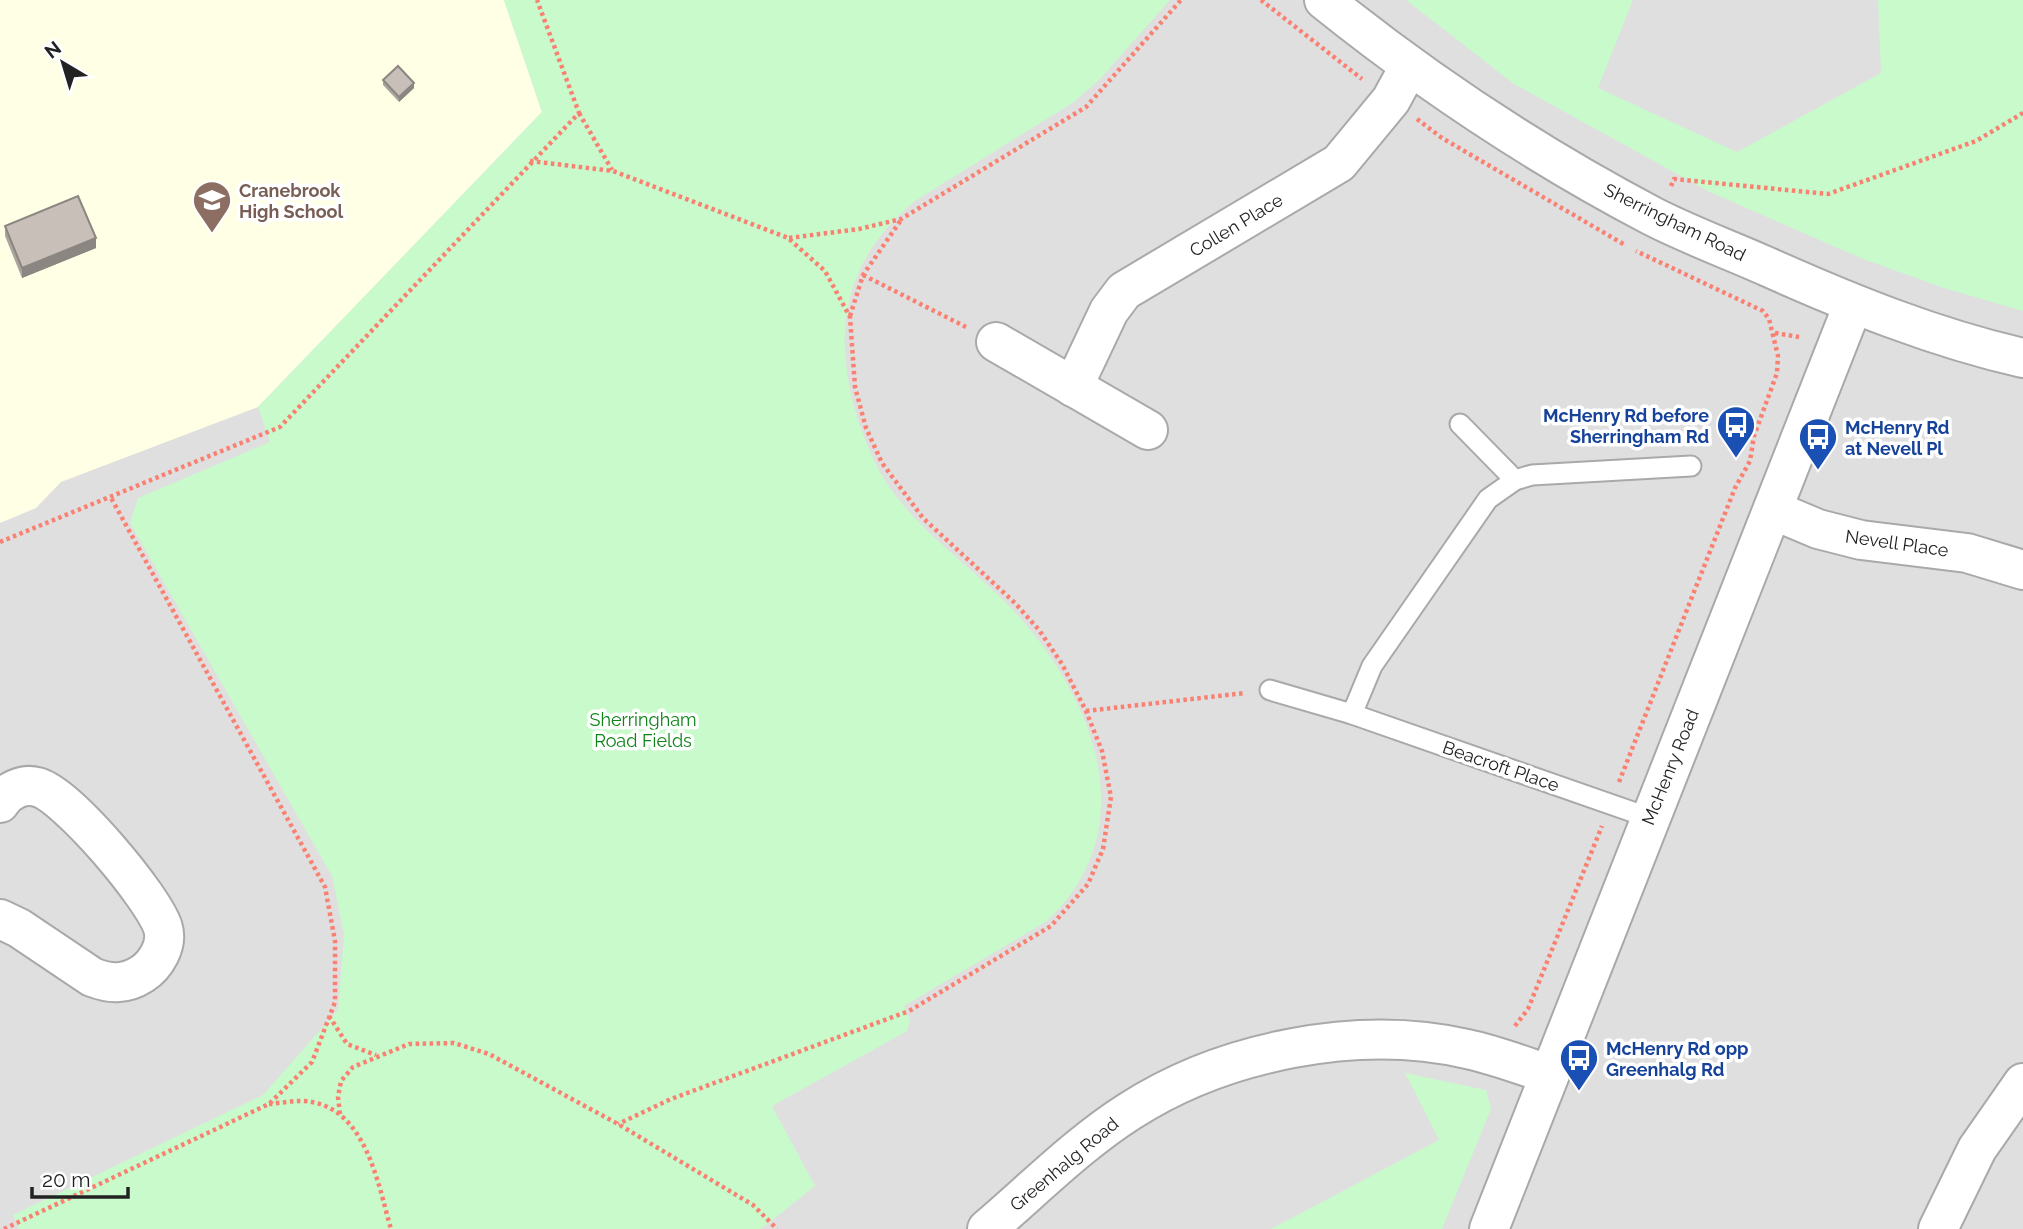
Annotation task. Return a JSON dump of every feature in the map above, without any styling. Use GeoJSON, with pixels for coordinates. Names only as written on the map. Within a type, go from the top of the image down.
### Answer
{"type":"FeatureCollection","features":[{"type":"Feature","properties":{"kind":"street","name":"Sherringham Road"},"geometry":{"type":"LineString","coordinates":[[1324,0],[1409,67],[1539,152],[1653,216],[1853,305],[1930,332],[2023,358]]}},
{"type":"Feature","properties":{"kind":"street","name":"Collen Place"},"geometry":{"type":"LineString","coordinates":[[1073,387],[1109,312],[1124,292],[1339,163],[1391,100],[1409,67]]}},
{"type":"Feature","properties":{"kind":"street","name":"McHenry Road"},"geometry":{"type":"LineString","coordinates":[[1489,1229],[1853,305]]}},
{"type":"Feature","properties":{"kind":"street"},"geometry":{"type":"LineString","coordinates":[[996,342],[1148,430]]}},
{"type":"Feature","properties":{"kind":"street","name":"Nevell Place"},"geometry":{"type":"LineString","coordinates":[[1773,510],[1818,529],[1861,540],[1967,553],[2023,570]]}},
{"type":"Feature","properties":{"kind":"street"},"geometry":{"type":"LineString","coordinates":[[0,803],[11,792],[29,786],[38,787],[56,797],[100,840],[149,902],[163,930],[164,943],[148,970],[132,980],[104,981],[92,977],[19,928],[0,919]]}},
{"type":"Feature","properties":{"kind":"street","name":"Greenhalg Road"},"geometry":{"type":"LineString","coordinates":[[987,1229],[1081,1146],[1131,1110],[1186,1081],[1240,1060],[1337,1042],[1378,1040],[1464,1048],[1548,1074]]}},
{"type":"Feature","properties":{"kind":"street"},"geometry":{"type":"LineString","coordinates":[[1938,1229],[1977,1149],[2023,1083]]}},
{"type":"Feature","properties":{"kind":"lane"},"geometry":{"type":"LineString","coordinates":[[1460,424],[1515,481]]}},
{"type":"Feature","properties":{"kind":"lane"},"geometry":{"type":"LineString","coordinates":[[1352,713],[1372,666],[1488,499],[1515,481],[1546,473],[1691,466]]}},
{"type":"Feature","properties":{"kind":"lane","name":"Beacroft Place"},"geometry":{"type":"LineString","coordinates":[[1270,690],[1352,713],[1650,818]]}},
{"type":"Feature","properties":{"kind":"path"},"geometry":{"type":"LineString","coordinates":[[537,0],[579,113],[613,171]]}},
{"type":"Feature","properties":{"kind":"path"},"geometry":{"type":"LineString","coordinates":[[788,238],[859,229],[901,219],[1086,107],[1181,0]]}},
{"type":"Feature","properties":{"kind":"path"},"geometry":{"type":"LineString","coordinates":[[1261,0],[1365,81]]}},
{"type":"Feature","properties":{"kind":"path"},"geometry":{"type":"LineString","coordinates":[[0,542],[279,427],[579,113]]}},
{"type":"Feature","properties":{"kind":"path"},"geometry":{"type":"LineString","coordinates":[[1653,216],[1674,179],[1828,194],[1976,141],[2023,113]]}},
{"type":"Feature","properties":{"kind":"path"},"geometry":{"type":"LineString","coordinates":[[530,162],[613,171],[788,238],[825,271],[850,317]]}},
{"type":"Feature","properties":{"kind":"path"},"geometry":{"type":"LineString","coordinates":[[618,1124],[671,1099],[909,1011],[1051,926],[1088,884],[1103,849],[1111,797],[1108,775],[1086,711],[1062,664],[1015,603],[923,518],[882,463],[866,428],[855,387],[850,317],[863,275],[901,219]]}},
{"type":"Feature","properties":{"kind":"path"},"geometry":{"type":"LineString","coordinates":[[863,275],[996,342]]}},
{"type":"Feature","properties":{"kind":"path"},"geometry":{"type":"LineString","coordinates":[[1616,788],[1735,488],[1750,461],[1754,436],[1777,373],[1775,333],[1799,337]]}},
{"type":"Feature","properties":{"kind":"path"},"geometry":{"type":"LineString","coordinates":[[4,1229],[269,1104],[312,1062],[335,1002],[335,941],[325,887],[110,496]]}},
{"type":"Feature","properties":{"kind":"path"},"geometry":{"type":"LineString","coordinates":[[1086,711],[1270,690]]}},
{"type":"Feature","properties":{"kind":"path"},"geometry":{"type":"LineString","coordinates":[[1513,1027],[1528,1009],[1606,817]]}},
{"type":"Feature","properties":{"kind":"path"},"geometry":{"type":"LineString","coordinates":[[329,1016],[347,1044],[377,1056]]}},
{"type":"Feature","properties":{"kind":"path"},"geometry":{"type":"LineString","coordinates":[[341,1114],[338,1097],[341,1082],[353,1067],[409,1044],[454,1043],[489,1054],[618,1124],[753,1205],[776,1229]]}},
{"type":"Feature","properties":{"kind":"path"},"geometry":{"type":"LineString","coordinates":[[269,1104],[312,1102],[341,1114],[355,1131],[374,1168],[391,1229]]}},
{"type":"Feature","properties":{"kind":"shaded area"},"geometry":{"type":"Polygon","coordinates":[[[0,0],[2023,0],[2023,1229],[0,1229],[0,0]]]}},
{"type":"Feature","properties":{"kind":"shaded area","name":"Cranebrook High School"},"geometry":{"type":"Polygon","coordinates":[[[0,0],[504,0],[542,112],[258,407],[61,482],[36,508],[0,523],[0,0]]]}},
{"type":"Feature","properties":{"kind":"green space","name":"Sherringham Road Fields"},"geometry":{"type":"Polygon","coordinates":[[[504,0],[1170,0],[1100,79],[1074,102],[915,201],[892,223],[873,246],[860,270],[850,295],[846,322],[845,350],[855,410],[884,479],[920,523],[1021,619],[1048,653],[1071,690],[1088,729],[1098,769],[1101,809],[1094,848],[1077,886],[1047,921],[904,1006],[910,1020],[907,1031],[772,1106],[815,1186],[761,1229],[19,1229],[13,1215],[263,1095],[338,1010],[344,935],[332,876],[130,523],[138,498],[270,442],[258,407],[542,112],[504,0]]]}},
{"type":"Feature","properties":{"kind":"green space"},"geometry":{"type":"Polygon","coordinates":[[[1406,0],[1633,0],[1598,88],[1737,152],[1881,73],[1878,0],[2023,0],[2023,311],[1944,288],[1863,259],[1710,192],[1514,84],[1406,0]]]}},
{"type":"Feature","properties":{"kind":"green space"},"geometry":{"type":"Polygon","coordinates":[[[1405,1073],[1486,1090],[1491,1109],[1442,1229],[1271,1229],[1439,1140],[1405,1073]]]}},
{"type":"Feature","properties":{"kind":"building"},"geometry":{"type":"Polygon","coordinates":[[[398,66],[414,83],[399,97],[383,80],[398,66]]]}},
{"type":"Feature","properties":{"kind":"building"},"geometry":{"type":"Polygon","coordinates":[[[78,196],[96,238],[22,268],[5,226],[78,196]]]}},
{"type":"Feature","properties":{"kind":"place","name":"Cranebrook High School"},"geometry":{"type":"Point","coordinates":[212,234]}},
{"type":"Feature","properties":{"kind":"place","name":"McHenry Rd before Sherringham Rd"},"geometry":{"type":"Point","coordinates":[1736,459]}},
{"type":"Feature","properties":{"kind":"place","name":"McHenry Rd at Nevell Pl"},"geometry":{"type":"Point","coordinates":[1818,471]}},
{"type":"Feature","properties":{"kind":"place","name":"McHenry Rd opp Greenhalg Rd"},"geometry":{"type":"Point","coordinates":[1579,1092]}}]}
